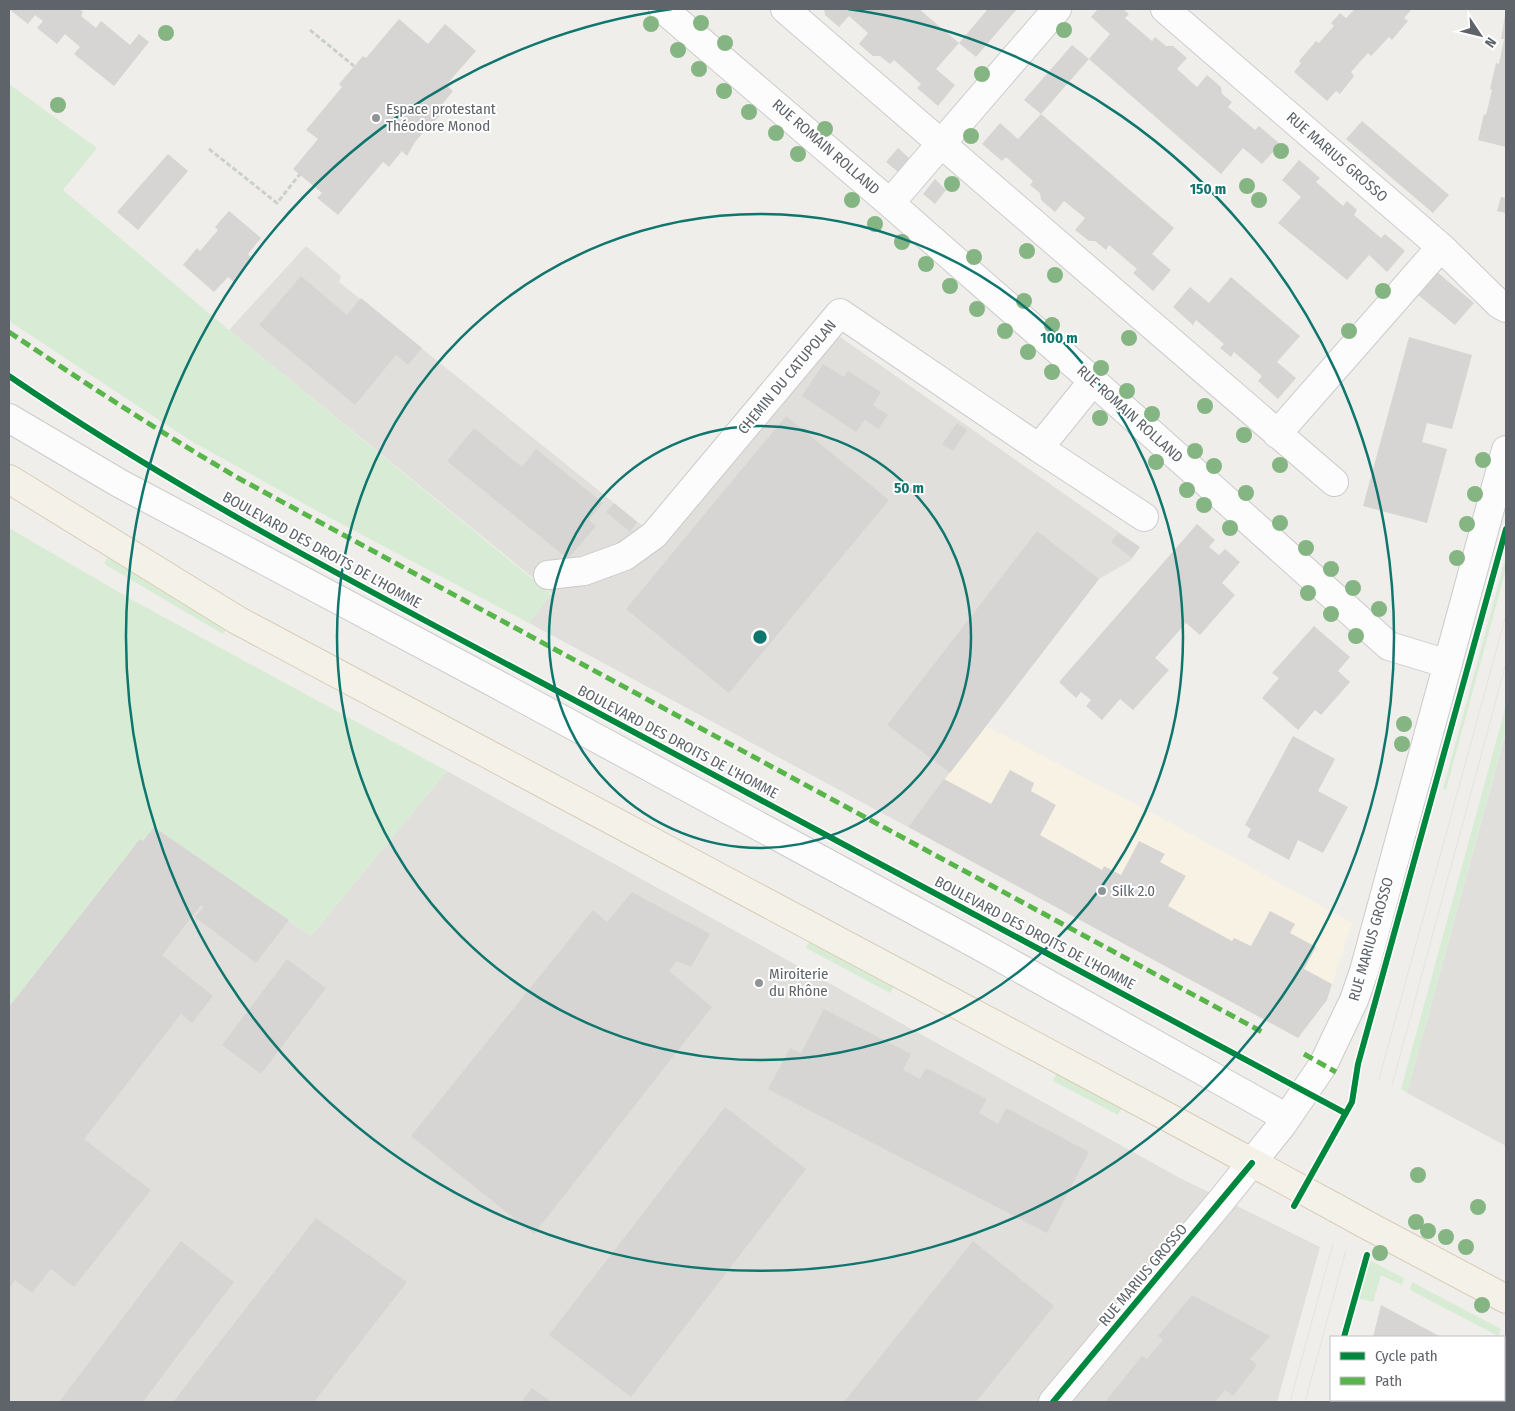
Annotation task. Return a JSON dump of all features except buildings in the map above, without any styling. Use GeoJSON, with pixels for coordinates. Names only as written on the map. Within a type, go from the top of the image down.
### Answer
{"type":"FeatureCollection","features":[{"type":"Feature","properties":{"kind":"main road"},"geometry":{"type":"LineString","coordinates":[[9,479],[238,620],[1179,1122],[1506,1299]]}},
{"type":"Feature","properties":{"kind":"street","name":"RUE ROMAIN ROLLAND"},"geometry":{"type":"LineString","coordinates":[[663,9],[890,203],[1093,381],[1389,646],[1448,664]]}},
{"type":"Feature","properties":{"kind":"street"},"geometry":{"type":"LineString","coordinates":[[786,9],[1334,482]]}},
{"type":"Feature","properties":{"kind":"street"},"geometry":{"type":"LineString","coordinates":[[890,203],[1057,9]]}},
{"type":"Feature","properties":{"kind":"street","name":"RUE MARIUS GROSSO"},"geometry":{"type":"LineString","coordinates":[[1165,9],[1441,247],[1499,304],[1506,308]]}},
{"type":"Feature","properties":{"kind":"street"},"geometry":{"type":"LineString","coordinates":[[1277,434],[1441,247]]}},
{"type":"Feature","properties":{"kind":"street","name":"CHEMIN DU CATUPOLAN"},"geometry":{"type":"LineString","coordinates":[[548,575],[584,572],[625,556],[654,535],[840,313],[1144,517]]}},
{"type":"Feature","properties":{"kind":"street"},"geometry":{"type":"LineString","coordinates":[[1039,448],[1093,381]]}},
{"type":"Feature","properties":{"kind":"street"},"geometry":{"type":"LineString","coordinates":[[9,418],[119,483],[491,681],[978,945],[1287,1118]]}},
{"type":"Feature","properties":{"kind":"street","name":"RUE MARIUS GROSSO"},"geometry":{"type":"LineString","coordinates":[[1053,1402],[1252,1163],[1287,1118],[1323,1065],[1354,1000],[1364,971],[1506,450]]}},
{"type":"Feature","properties":{"kind":"path"},"geometry":{"type":"LineString","coordinates":[[310,30],[354,66]]}},
{"type":"Feature","properties":{"kind":"path"},"geometry":{"type":"LineString","coordinates":[[209,149],[276,203],[300,174]]}},
{"type":"Feature","properties":{"kind":"shaded area"},"geometry":{"type":"Polygon","coordinates":[[[306,246],[341,276],[339,282],[654,535],[833,332],[1140,547],[1130,561],[1099,579],[908,827],[529,623],[551,594],[554,595],[229,330],[306,246]]]}},
{"type":"Feature","properties":{"kind":"shaded area"},"geometry":{"type":"Polygon","coordinates":[[[986,726],[1160,817],[1352,923],[1327,1000],[1298,1038],[908,827],[986,726]]]}},
{"type":"Feature","properties":{"kind":"shaded area"},"geometry":{"type":"Polygon","coordinates":[[[1506,732],[1506,1146],[1407,1093],[1506,732]]]}},
{"type":"Feature","properties":{"kind":"shaded area"},"geometry":{"type":"Polygon","coordinates":[[[447,771],[1178,1177],[1320,1247],[1277,1402],[9,1402],[9,1007],[140,839],[143,841],[154,827],[311,936],[447,771]]]}},
{"type":"Feature","properties":{"kind":"green space"},"geometry":{"type":"Polygon","coordinates":[[[9,84],[97,148],[63,190],[229,330],[551,594],[529,623],[317,511],[191,441],[9,321],[9,84]]]}},
{"type":"Feature","properties":{"kind":"green space"},"geometry":{"type":"Polygon","coordinates":[[[9,528],[136,602],[447,771],[311,936],[154,827],[143,841],[140,839],[9,1007],[9,528]]]}},
{"type":"Feature","properties":{"kind":"green space"},"geometry":{"type":"Polygon","coordinates":[[[1506,556],[1506,569],[1446,790],[1443,789],[1506,556]]]}},
{"type":"Feature","properties":{"kind":"green space"},"geometry":{"type":"Polygon","coordinates":[[[108,557],[228,628],[223,634],[104,564],[108,557]]]}},
{"type":"Feature","properties":{"kind":"green space"},"geometry":{"type":"Polygon","coordinates":[[[1506,705],[1506,731],[1407,1093],[1401,1089],[1506,705]]]}},
{"type":"Feature","properties":{"kind":"green space"},"geometry":{"type":"Polygon","coordinates":[[[811,939],[895,985],[890,993],[806,948],[811,939]]]}},
{"type":"Feature","properties":{"kind":"green space"},"geometry":{"type":"Polygon","coordinates":[[[1057,1072],[1122,1107],[1118,1115],[1053,1081],[1057,1072]]]}},
{"type":"Feature","properties":{"kind":"green space"},"geometry":{"type":"Polygon","coordinates":[[[1369,1260],[1404,1278],[1402,1285],[1381,1275],[1373,1302],[1358,1298],[1369,1260]]]}},
{"type":"Feature","properties":{"kind":"green space"},"geometry":{"type":"Polygon","coordinates":[[[1412,1282],[1501,1329],[1498,1336],[1410,1290],[1412,1282]]]}},
{"type":"Feature","properties":{"kind":"tram line"},"geometry":{"type":"LineString","coordinates":[[1379,1079],[1506,615]]}},
{"type":"Feature","properties":{"kind":"tram line"},"geometry":{"type":"LineString","coordinates":[[1392,1085],[1506,663]]}},
{"type":"Feature","properties":{"kind":"tram line"},"geometry":{"type":"LineString","coordinates":[[1290,1402],[1333,1244]]}},
{"type":"Feature","properties":{"kind":"tram line"},"geometry":{"type":"LineString","coordinates":[[1305,1402],[1346,1250]]}},
{"type":"Feature","properties":{"kind":"marked path"},"geometry":{"type":"LineString","coordinates":[[9,332],[181,444],[240,479],[1264,1033]]}},
{"type":"Feature","properties":{"kind":"marked path"},"geometry":{"type":"LineString","coordinates":[[1304,1054],[1336,1072]]}},
{"type":"Feature","properties":{"kind":"cycle path","name":"BOULEVARD DES DROITS DE L'HOMME"},"geometry":{"type":"LineString","coordinates":[[9,376],[143,462],[280,542],[1345,1113]]}},
{"type":"Feature","properties":{"kind":"cycle path"},"geometry":{"type":"LineString","coordinates":[[1294,1206],[1352,1102],[1358,1064],[1506,529]]}},
{"type":"Feature","properties":{"kind":"cycle path"},"geometry":{"type":"LineString","coordinates":[[1053,1402],[1252,1163]]}},
{"type":"Feature","properties":{"kind":"cycle path"},"geometry":{"type":"LineString","coordinates":[[1344,1336],[1367,1255]]}},
{"type":"Feature","properties":{"kind":"place","name":"Espace protestant Théodore Monod"},"geometry":{"type":"Point","coordinates":[376,118]}},
{"type":"Feature","properties":{"kind":"place","name":"Silk 2.0"},"geometry":{"type":"Point","coordinates":[1102,891]}},
{"type":"Feature","properties":{"kind":"place","name":"Miroiterie du Rhône"},"geometry":{"type":"Point","coordinates":[759,983]}}]}
